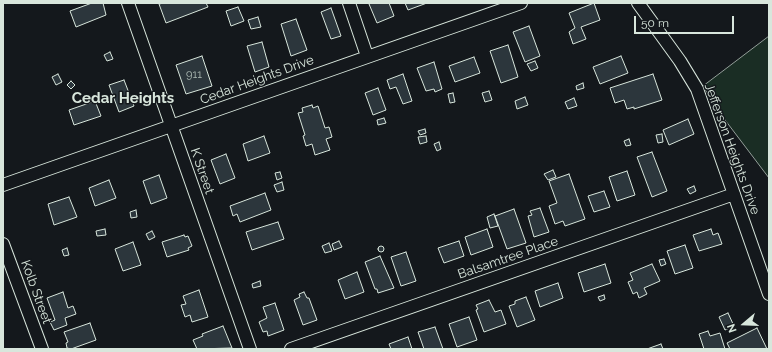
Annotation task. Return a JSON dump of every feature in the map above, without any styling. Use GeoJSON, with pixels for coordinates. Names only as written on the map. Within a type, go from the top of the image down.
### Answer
{"type":"FeatureCollection","features":[{"type":"Feature","properties":{"kind":"street","name":"K Street"},"geometry":{"type":"LineString","coordinates":[[128,3],[250,349]]}},
{"type":"Feature","properties":{"kind":"street"},"geometry":{"type":"LineString","coordinates":[[348,3],[367,56]]}},
{"type":"Feature","properties":{"kind":"street","name":"Cedar Heights Drive"},"geometry":{"type":"LineString","coordinates":[[3,185],[520,3]]}},
{"type":"Feature","properties":{"kind":"street","name":"Jefferson Heights Drive"},"geometry":{"type":"LineString","coordinates":[[638,3],[680,61],[697,89],[769,294]]}},
{"type":"Feature","properties":{"kind":"street","name":"Balsamtree Place"},"geometry":{"type":"LineString","coordinates":[[291,349],[734,194]]}},
{"type":"Feature","properties":{"kind":"street","name":"Kolb Street"},"geometry":{"type":"LineString","coordinates":[[3,244],[42,349]]}},
{"type":"Feature","properties":{"kind":"green space"},"geometry":{"type":"Polygon","coordinates":[[[769,36],[769,178],[719,112],[703,86],[769,36]]]}},
{"type":"Feature","properties":{"kind":"building"},"geometry":{"type":"Polygon","coordinates":[[[92,3],[103,3],[106,15],[76,27],[70,11],[92,3]]]}},
{"type":"Feature","properties":{"kind":"building"},"geometry":{"type":"Polygon","coordinates":[[[206,3],[208,7],[166,23],[159,4],[206,3]]]}},
{"type":"Feature","properties":{"kind":"building"},"geometry":{"type":"Polygon","coordinates":[[[389,3],[394,16],[377,23],[369,4],[389,3]]]}},
{"type":"Feature","properties":{"kind":"building"},"geometry":{"type":"Polygon","coordinates":[[[405,3],[427,3],[408,10],[405,3]]]}},
{"type":"Feature","properties":{"kind":"building"},"geometry":{"type":"Polygon","coordinates":[[[594,3],[600,20],[581,27],[586,39],[573,44],[569,32],[575,28],[569,13],[594,3]]]}},
{"type":"Feature","properties":{"kind":"building"},"geometry":{"type":"Polygon","coordinates":[[[238,7],[244,21],[231,26],[226,11],[238,7]]]}},
{"type":"Feature","properties":{"kind":"building"},"geometry":{"type":"Polygon","coordinates":[[[331,8],[341,36],[331,39],[321,12],[331,8]]]}},
{"type":"Feature","properties":{"kind":"building"},"geometry":{"type":"Polygon","coordinates":[[[258,17],[261,27],[251,29],[248,20],[258,17]]]}},
{"type":"Feature","properties":{"kind":"building"},"geometry":{"type":"Polygon","coordinates":[[[296,19],[307,50],[291,56],[281,24],[296,19]]]}},
{"type":"Feature","properties":{"kind":"building"},"geometry":{"type":"Polygon","coordinates":[[[529,26],[540,56],[525,62],[513,32],[529,26]]]}},
{"type":"Feature","properties":{"kind":"building"},"geometry":{"type":"Polygon","coordinates":[[[262,42],[269,67],[255,72],[247,46],[262,42]]]}},
{"type":"Feature","properties":{"kind":"building"},"geometry":{"type":"Polygon","coordinates":[[[508,45],[518,77],[501,83],[490,51],[508,45]]]}},
{"type":"Feature","properties":{"kind":"building"},"geometry":{"type":"Polygon","coordinates":[[[110,52],[113,59],[107,61],[104,55],[110,52]]]}},
{"type":"Feature","properties":{"kind":"building"},"geometry":{"type":"Polygon","coordinates":[[[202,56],[212,86],[186,94],[176,65],[202,56]]]}},
{"type":"Feature","properties":{"kind":"building"},"geometry":{"type":"Polygon","coordinates":[[[621,56],[628,73],[600,84],[593,67],[621,56]]]}},
{"type":"Feature","properties":{"kind":"building"},"geometry":{"type":"Polygon","coordinates":[[[474,57],[480,73],[455,82],[449,66],[474,57]]]}},
{"type":"Feature","properties":{"kind":"building"},"geometry":{"type":"Polygon","coordinates":[[[535,61],[538,68],[531,71],[527,64],[535,61]]]}},
{"type":"Feature","properties":{"kind":"building"},"geometry":{"type":"Polygon","coordinates":[[[434,62],[442,89],[435,92],[434,89],[426,91],[417,68],[434,62]]]}},
{"type":"Feature","properties":{"kind":"building"},"geometry":{"type":"Polygon","coordinates":[[[58,74],[62,82],[56,85],[52,77],[58,74]]]}},
{"type":"Feature","properties":{"kind":"building"},"geometry":{"type":"Polygon","coordinates":[[[403,74],[412,101],[403,104],[396,87],[390,89],[387,80],[403,74]]]}},
{"type":"Feature","properties":{"kind":"building"},"geometry":{"type":"Polygon","coordinates":[[[653,74],[662,100],[634,109],[634,107],[627,109],[624,100],[615,103],[610,88],[653,74]]]}},
{"type":"Feature","properties":{"kind":"building"},"geometry":{"type":"Polygon","coordinates":[[[124,80],[134,106],[119,112],[109,85],[124,80]]]}},
{"type":"Feature","properties":{"kind":"building"},"geometry":{"type":"Polygon","coordinates":[[[71,81],[75,85],[71,89],[67,85],[71,81]]]}},
{"type":"Feature","properties":{"kind":"building"},"geometry":{"type":"Polygon","coordinates":[[[583,83],[584,88],[577,90],[576,86],[583,83]]]}},
{"type":"Feature","properties":{"kind":"building"},"geometry":{"type":"Polygon","coordinates":[[[378,88],[386,110],[373,115],[365,93],[378,88]]]}},
{"type":"Feature","properties":{"kind":"building"},"geometry":{"type":"Polygon","coordinates":[[[489,91],[492,100],[485,102],[482,93],[489,91]]]}},
{"type":"Feature","properties":{"kind":"building"},"geometry":{"type":"Polygon","coordinates":[[[453,93],[455,102],[450,103],[448,94],[453,93]]]}},
{"type":"Feature","properties":{"kind":"building"},"geometry":{"type":"Polygon","coordinates":[[[525,97],[528,105],[517,109],[515,101],[525,97]]]}},
{"type":"Feature","properties":{"kind":"building"},"geometry":{"type":"Polygon","coordinates":[[[574,98],[577,106],[568,109],[565,102],[574,98]]]}},
{"type":"Feature","properties":{"kind":"building"},"geometry":{"type":"Polygon","coordinates":[[[95,101],[101,116],[74,125],[69,110],[95,101]]]}},
{"type":"Feature","properties":{"kind":"building"},"geometry":{"type":"Polygon","coordinates":[[[312,105],[313,108],[318,106],[325,128],[329,127],[332,137],[326,139],[330,150],[315,155],[312,144],[306,146],[303,136],[305,135],[298,113],[303,112],[302,108],[312,105]]]}},
{"type":"Feature","properties":{"kind":"building"},"geometry":{"type":"Polygon","coordinates":[[[384,118],[386,123],[378,125],[377,120],[384,118]]]}},
{"type":"Feature","properties":{"kind":"building"},"geometry":{"type":"Polygon","coordinates":[[[688,119],[694,134],[669,145],[663,130],[688,119]]]}},
{"type":"Feature","properties":{"kind":"building"},"geometry":{"type":"Polygon","coordinates":[[[425,129],[426,133],[420,135],[418,131],[425,129]]]}},
{"type":"Feature","properties":{"kind":"building"},"geometry":{"type":"Polygon","coordinates":[[[662,134],[663,142],[658,143],[656,135],[662,134]]]}},
{"type":"Feature","properties":{"kind":"building"},"geometry":{"type":"Polygon","coordinates":[[[264,136],[270,153],[248,161],[243,144],[264,136]]]}},
{"type":"Feature","properties":{"kind":"building"},"geometry":{"type":"Polygon","coordinates":[[[426,136],[427,142],[420,144],[418,137],[426,136]]]}},
{"type":"Feature","properties":{"kind":"building"},"geometry":{"type":"Polygon","coordinates":[[[629,139],[631,145],[626,146],[624,141],[629,139]]]}},
{"type":"Feature","properties":{"kind":"building"},"geometry":{"type":"Polygon","coordinates":[[[439,142],[441,149],[437,151],[434,144],[439,142]]]}},
{"type":"Feature","properties":{"kind":"building"},"geometry":{"type":"Polygon","coordinates":[[[652,152],[667,191],[652,197],[637,157],[652,152]]]}},
{"type":"Feature","properties":{"kind":"building"},"geometry":{"type":"Polygon","coordinates":[[[226,154],[235,178],[220,184],[211,160],[226,154]]]}},
{"type":"Feature","properties":{"kind":"building"},"geometry":{"type":"Polygon","coordinates":[[[553,170],[556,177],[548,180],[544,174],[553,170]]]}},
{"type":"Feature","properties":{"kind":"building"},"geometry":{"type":"Polygon","coordinates":[[[627,171],[635,195],[617,201],[609,177],[627,171]]]}},
{"type":"Feature","properties":{"kind":"building"},"geometry":{"type":"Polygon","coordinates":[[[280,172],[282,178],[277,180],[275,173],[280,172]]]}},
{"type":"Feature","properties":{"kind":"building"},"geometry":{"type":"Polygon","coordinates":[[[569,174],[585,219],[565,226],[563,221],[555,224],[549,206],[557,203],[549,181],[569,174]]]}},
{"type":"Feature","properties":{"kind":"building"},"geometry":{"type":"Polygon","coordinates":[[[159,175],[167,198],[151,204],[143,181],[159,175]]]}},
{"type":"Feature","properties":{"kind":"building"},"geometry":{"type":"Polygon","coordinates":[[[109,180],[116,198],[95,206],[89,188],[109,180]]]}},
{"type":"Feature","properties":{"kind":"building"},"geometry":{"type":"Polygon","coordinates":[[[282,182],[284,190],[277,192],[274,185],[282,182]]]}},
{"type":"Feature","properties":{"kind":"building"},"geometry":{"type":"Polygon","coordinates":[[[694,186],[696,191],[690,194],[687,189],[694,186]]]}},
{"type":"Feature","properties":{"kind":"building"},"geometry":{"type":"Polygon","coordinates":[[[604,191],[610,207],[594,212],[588,196],[604,191]]]}},
{"type":"Feature","properties":{"kind":"building"},"geometry":{"type":"Polygon","coordinates":[[[265,193],[271,210],[240,222],[237,214],[233,216],[230,206],[265,193]]]}},
{"type":"Feature","properties":{"kind":"building"},"geometry":{"type":"Polygon","coordinates":[[[69,197],[77,217],[54,225],[48,204],[69,197]]]}},
{"type":"Feature","properties":{"kind":"building"},"geometry":{"type":"Polygon","coordinates":[[[540,208],[549,232],[534,237],[528,216],[532,215],[530,211],[540,208]]]}},
{"type":"Feature","properties":{"kind":"building"},"geometry":{"type":"Polygon","coordinates":[[[514,209],[526,243],[507,249],[495,216],[514,209]]]}},
{"type":"Feature","properties":{"kind":"building"},"geometry":{"type":"Polygon","coordinates":[[[136,210],[137,217],[131,218],[130,212],[136,210]]]}},
{"type":"Feature","properties":{"kind":"building"},"geometry":{"type":"Polygon","coordinates":[[[494,214],[498,226],[490,228],[487,217],[494,214]]]}},
{"type":"Feature","properties":{"kind":"building"},"geometry":{"type":"Polygon","coordinates":[[[278,222],[284,239],[252,250],[246,232],[278,222]]]}},
{"type":"Feature","properties":{"kind":"building"},"geometry":{"type":"Polygon","coordinates":[[[105,229],[106,235],[97,236],[96,231],[105,229]]]}},
{"type":"Feature","properties":{"kind":"building"},"geometry":{"type":"Polygon","coordinates":[[[487,229],[493,247],[471,255],[465,237],[487,229]]]}},
{"type":"Feature","properties":{"kind":"building"},"geometry":{"type":"Polygon","coordinates":[[[711,229],[713,235],[718,233],[722,244],[699,251],[693,235],[711,229]]]}},
{"type":"Feature","properties":{"kind":"building"},"geometry":{"type":"Polygon","coordinates":[[[152,231],[155,237],[149,240],[146,234],[152,231]]]}},
{"type":"Feature","properties":{"kind":"building"},"geometry":{"type":"Polygon","coordinates":[[[184,235],[185,237],[188,236],[192,246],[188,248],[189,250],[167,257],[162,242],[184,235]]]}},
{"type":"Feature","properties":{"kind":"building"},"geometry":{"type":"Polygon","coordinates":[[[339,241],[342,247],[334,250],[332,244],[339,241]]]}},
{"type":"Feature","properties":{"kind":"building"},"geometry":{"type":"Polygon","coordinates":[[[459,241],[464,256],[444,263],[438,248],[459,241]]]}},
{"type":"Feature","properties":{"kind":"building"},"geometry":{"type":"Polygon","coordinates":[[[133,242],[141,265],[123,271],[115,249],[133,242]]]}},
{"type":"Feature","properties":{"kind":"building"},"geometry":{"type":"Polygon","coordinates":[[[329,243],[332,251],[325,253],[322,246],[329,243]]]}},
{"type":"Feature","properties":{"kind":"building"},"geometry":{"type":"Polygon","coordinates":[[[685,245],[693,268],[675,274],[667,251],[685,245]]]}},
{"type":"Feature","properties":{"kind":"building"},"geometry":{"type":"Polygon","coordinates":[[[381,246],[384,249],[381,252],[378,249],[381,246]]]}},
{"type":"Feature","properties":{"kind":"building"},"geometry":{"type":"Polygon","coordinates":[[[67,248],[69,255],[64,256],[62,250],[67,248]]]}},
{"type":"Feature","properties":{"kind":"building"},"geometry":{"type":"Polygon","coordinates":[[[406,252],[416,281],[401,286],[391,257],[406,252]]]}},
{"type":"Feature","properties":{"kind":"building"},"geometry":{"type":"Polygon","coordinates":[[[380,256],[394,288],[378,293],[377,289],[375,289],[365,262],[380,256]]]}},
{"type":"Feature","properties":{"kind":"building"},"geometry":{"type":"Polygon","coordinates":[[[664,259],[666,264],[661,266],[659,260],[664,259]]]}},
{"type":"Feature","properties":{"kind":"building"},"geometry":{"type":"Polygon","coordinates":[[[605,264],[611,283],[584,292],[578,273],[605,264]]]}},
{"type":"Feature","properties":{"kind":"building"},"geometry":{"type":"Polygon","coordinates":[[[652,264],[660,281],[644,288],[647,294],[639,298],[637,292],[633,294],[628,282],[633,280],[630,273],[652,264]]]}},
{"type":"Feature","properties":{"kind":"building"},"geometry":{"type":"Polygon","coordinates":[[[357,272],[364,292],[345,299],[338,280],[357,272]]]}},
{"type":"Feature","properties":{"kind":"building"},"geometry":{"type":"Polygon","coordinates":[[[260,281],[261,286],[253,288],[252,284],[260,281]]]}},
{"type":"Feature","properties":{"kind":"building"},"geometry":{"type":"Polygon","coordinates":[[[558,283],[563,298],[540,307],[535,291],[558,283]]]}},
{"type":"Feature","properties":{"kind":"building"},"geometry":{"type":"Polygon","coordinates":[[[199,290],[208,317],[192,322],[190,315],[185,317],[181,305],[186,304],[183,296],[199,290]]]}},
{"type":"Feature","properties":{"kind":"building"},"geometry":{"type":"Polygon","coordinates":[[[63,292],[68,308],[73,306],[76,314],[65,318],[67,325],[54,330],[50,322],[55,320],[47,298],[63,292]]]}},
{"type":"Feature","properties":{"kind":"building"},"geometry":{"type":"Polygon","coordinates":[[[304,292],[307,298],[309,298],[317,320],[303,325],[294,300],[300,297],[299,294],[304,292]]]}},
{"type":"Feature","properties":{"kind":"building"},"geometry":{"type":"Polygon","coordinates":[[[604,295],[605,299],[600,301],[598,297],[604,295]]]}},
{"type":"Feature","properties":{"kind":"building"},"geometry":{"type":"Polygon","coordinates":[[[526,297],[535,320],[517,327],[509,306],[515,304],[515,301],[526,297]]]}},
{"type":"Feature","properties":{"kind":"building"},"geometry":{"type":"Polygon","coordinates":[[[489,300],[495,312],[501,310],[506,324],[484,332],[476,310],[478,309],[476,305],[489,300]]]}},
{"type":"Feature","properties":{"kind":"building"},"geometry":{"type":"Polygon","coordinates":[[[275,303],[284,330],[268,336],[267,331],[263,332],[259,322],[267,318],[263,307],[275,303]]]}},
{"type":"Feature","properties":{"kind":"building"},"geometry":{"type":"Polygon","coordinates":[[[728,313],[734,326],[725,330],[719,317],[728,313]]]}},
{"type":"Feature","properties":{"kind":"building"},"geometry":{"type":"Polygon","coordinates":[[[469,317],[477,340],[457,347],[449,324],[469,317]]]}},
{"type":"Feature","properties":{"kind":"building"},"geometry":{"type":"Polygon","coordinates":[[[90,323],[96,340],[71,349],[67,348],[66,343],[68,342],[64,332],[90,323]]]}},
{"type":"Feature","properties":{"kind":"building"},"geometry":{"type":"Polygon","coordinates":[[[223,326],[232,348],[197,349],[193,340],[203,336],[202,334],[223,326]]]}},
{"type":"Feature","properties":{"kind":"building"},"geometry":{"type":"Polygon","coordinates":[[[435,327],[443,349],[424,349],[418,332],[435,327]]]}},
{"type":"Feature","properties":{"kind":"building"},"geometry":{"type":"Polygon","coordinates":[[[757,328],[767,349],[730,349],[727,343],[757,328]]]}},
{"type":"Feature","properties":{"kind":"building"},"geometry":{"type":"Polygon","coordinates":[[[708,331],[710,336],[720,333],[725,349],[704,349],[699,334],[708,331]]]}},
{"type":"Feature","properties":{"kind":"building"},"geometry":{"type":"Polygon","coordinates":[[[408,337],[412,349],[391,349],[389,344],[408,337]]]}},
{"type":"Feature","properties":{"kind":"building"},"geometry":{"type":"Polygon","coordinates":[[[661,344],[663,349],[647,349],[661,344]]]}},
{"type":"Feature","properties":{"kind":"district","name":"Cedar Heights"},"geometry":{"type":"Point","coordinates":[123,98]}}]}
